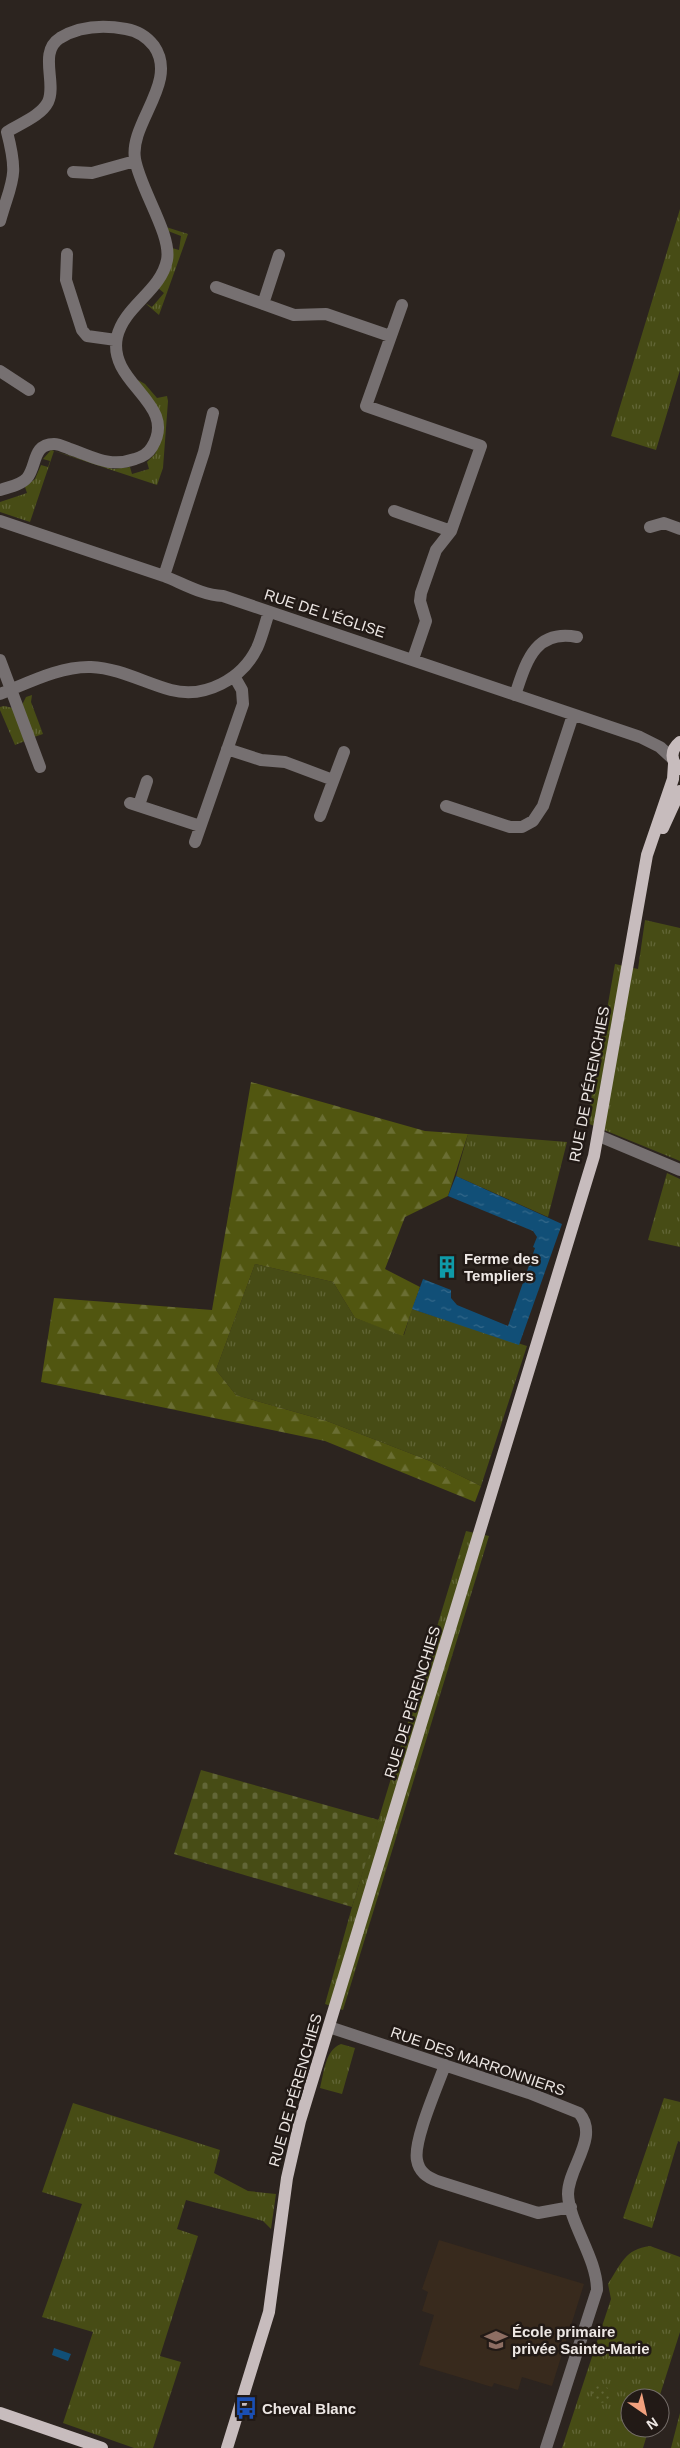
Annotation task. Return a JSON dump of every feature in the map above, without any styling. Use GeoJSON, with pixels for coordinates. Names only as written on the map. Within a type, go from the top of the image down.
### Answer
{"type":"FeatureCollection","features":[{"type":"Feature","properties":{"kind":"main road"},"geometry":{"type":"LineString","coordinates":[[644,880],[649,845],[673,779],[676,764],[673,750],[680,742]]}},
{"type":"Feature","properties":{"kind":"main road"},"geometry":{"type":"LineString","coordinates":[[644,880],[654,848],[680,791]]}},
{"type":"Feature","properties":{"kind":"main road","name":"RUE DE PÉRENCHIES"},"geometry":{"type":"LineString","coordinates":[[227,2448],[269,2312],[289,2166],[329,2027],[412,1758],[598,1136],[627,965],[644,880]]}},
{"type":"Feature","properties":{"kind":"main road"},"geometry":{"type":"LineString","coordinates":[[0,2413],[102,2448]]}},
{"type":"Feature","properties":{"kind":"street"},"geometry":{"type":"LineString","coordinates":[[0,221],[11,191],[14,172],[3,130],[46,105],[51,90],[50,51],[55,42],[63,37],[94,27],[128,29],[148,40],[159,55],[162,65],[159,80],[136,144],[135,161],[147,198],[164,235],[168,257],[163,273],[123,322],[116,340],[117,355],[123,372],[150,402],[154,412],[156,435],[151,449],[140,457],[113,464],[58,444],[50,444],[36,454],[25,480],[0,490]]}},
{"type":"Feature","properties":{"kind":"street"},"geometry":{"type":"LineString","coordinates":[[73,172],[92,173],[135,161]]}},
{"type":"Feature","properties":{"kind":"street"},"geometry":{"type":"LineString","coordinates":[[67,254],[66,280],[82,330],[87,336],[116,340]]}},
{"type":"Feature","properties":{"kind":"street"},"geometry":{"type":"LineString","coordinates":[[263,304],[279,255]]}},
{"type":"Feature","properties":{"kind":"street"},"geometry":{"type":"LineString","coordinates":[[216,287],[298,316],[326,314],[390,336]]}},
{"type":"Feature","properties":{"kind":"street"},"geometry":{"type":"LineString","coordinates":[[402,305],[366,406],[480,446],[451,531],[436,550],[421,593],[420,601],[426,621],[413,659]]}},
{"type":"Feature","properties":{"kind":"street"},"geometry":{"type":"LineString","coordinates":[[0,372],[29,390]]}},
{"type":"Feature","properties":{"kind":"street"},"geometry":{"type":"LineString","coordinates":[[164,576],[204,452],[212,413]]}},
{"type":"Feature","properties":{"kind":"street"},"geometry":{"type":"LineString","coordinates":[[394,511],[451,531]]}},
{"type":"Feature","properties":{"kind":"street","name":"RUE DE L'ÉGLISE"},"geometry":{"type":"LineString","coordinates":[[0,521],[164,576],[176,583],[213,596],[223,596],[640,737],[660,747],[676,764]]}},
{"type":"Feature","properties":{"kind":"street"},"geometry":{"type":"LineString","coordinates":[[650,527],[664,523],[680,529]]}},
{"type":"Feature","properties":{"kind":"street"},"geometry":{"type":"LineString","coordinates":[[6,692],[64,670],[77,668],[111,671],[170,690],[189,693],[214,687],[234,676],[245,666],[257,648],[269,612]]}},
{"type":"Feature","properties":{"kind":"street"},"geometry":{"type":"LineString","coordinates":[[515,695],[528,659],[539,645],[559,636],[577,637]]}},
{"type":"Feature","properties":{"kind":"street"},"geometry":{"type":"LineString","coordinates":[[0,660],[6,692],[40,767]]}},
{"type":"Feature","properties":{"kind":"street"},"geometry":{"type":"LineString","coordinates":[[195,842],[244,700],[242,690],[234,676]]}},
{"type":"Feature","properties":{"kind":"street"},"geometry":{"type":"LineString","coordinates":[[446,806],[510,827],[522,826],[533,821],[543,806],[574,715]]}},
{"type":"Feature","properties":{"kind":"street","name":"RUE DE L'ÉGLISE"},"geometry":{"type":"LineString","coordinates":[[640,737],[680,742]]}},
{"type":"Feature","properties":{"kind":"street"},"geometry":{"type":"LineString","coordinates":[[227,749],[260,760],[285,762],[333,780]]}},
{"type":"Feature","properties":{"kind":"street"},"geometry":{"type":"LineString","coordinates":[[320,816],[344,752]]}},
{"type":"Feature","properties":{"kind":"street"},"geometry":{"type":"LineString","coordinates":[[147,781],[134,804],[200,826]]}},
{"type":"Feature","properties":{"kind":"street"},"geometry":{"type":"LineString","coordinates":[[598,1136],[680,1170]]}},
{"type":"Feature","properties":{"kind":"street","name":"RUE DES MARRONNIERS"},"geometry":{"type":"LineString","coordinates":[[329,2027],[529,2092],[582,2116],[587,2130],[569,2188],[572,2207],[594,2273],[596,2290],[546,2448]]}},
{"type":"Feature","properties":{"kind":"street"},"geometry":{"type":"LineString","coordinates":[[445,2065],[416,2151],[419,2167],[423,2173],[437,2181],[538,2213],[572,2207]]}},
{"type":"Feature","properties":{"kind":"shaded area","name":"École primaire privée Sainte-Marie"},"geometry":{"type":"Polygon","coordinates":[[[439,2240],[584,2284],[552,2386],[522,2377],[518,2390],[494,2383],[492,2387],[419,2365],[434,2315],[422,2311],[428,2292],[422,2289],[439,2240]]]}},
{"type":"Feature","properties":{"kind":"green space"},"geometry":{"type":"Polygon","coordinates":[[[680,209],[680,370],[656,450],[611,436],[680,209]]]}},
{"type":"Feature","properties":{"kind":"green space"},"geometry":{"type":"Polygon","coordinates":[[[166,227],[188,234],[159,315],[145,303],[152,307],[164,293],[158,288],[172,248],[179,250],[181,236],[168,231],[166,227]]]}},
{"type":"Feature","properties":{"kind":"green space"},"geometry":{"type":"Polygon","coordinates":[[[138,380],[145,384],[157,398],[167,396],[168,401],[163,468],[157,485],[54,451],[30,522],[0,512],[0,502],[27,493],[25,487],[35,479],[41,465],[48,467],[50,461],[43,459],[51,450],[113,469],[130,467],[132,474],[149,469],[147,462],[155,454],[160,441],[138,380]]]}},
{"type":"Feature","properties":{"kind":"green space"},"geometry":{"type":"Polygon","coordinates":[[[32,695],[31,702],[43,734],[34,737],[22,705],[26,697],[32,695]]]}},
{"type":"Feature","properties":{"kind":"green space"},"geometry":{"type":"Polygon","coordinates":[[[0,707],[13,708],[25,741],[15,745],[0,710],[0,707]]]}},
{"type":"Feature","properties":{"kind":"green space"},"geometry":{"type":"Polygon","coordinates":[[[645,920],[680,928],[680,1161],[587,1123],[615,964],[638,969],[645,920]]]}},
{"type":"Feature","properties":{"kind":"green space"},"geometry":{"type":"Polygon","coordinates":[[[251,1082],[425,1131],[468,1134],[448,1196],[405,1217],[385,1269],[420,1287],[403,1336],[355,1318],[333,1282],[255,1264],[216,1370],[236,1395],[327,1421],[430,1461],[481,1486],[475,1502],[325,1441],[41,1382],[54,1298],[212,1310],[251,1082]]]}},
{"type":"Feature","properties":{"kind":"green space"},"geometry":{"type":"Polygon","coordinates":[[[468,1134],[567,1142],[548,1217],[456,1176],[468,1134]]]}},
{"type":"Feature","properties":{"kind":"green space"},"geometry":{"type":"Polygon","coordinates":[[[667,1173],[680,1179],[680,1247],[648,1240],[667,1173]]]}},
{"type":"Feature","properties":{"kind":"green space"},"geometry":{"type":"Polygon","coordinates":[[[255,1264],[333,1282],[355,1318],[404,1335],[412,1309],[527,1346],[481,1486],[430,1461],[327,1421],[236,1395],[216,1370],[255,1264]]]}},
{"type":"Feature","properties":{"kind":"green space"},"geometry":{"type":"Polygon","coordinates":[[[466,1531],[489,1536],[343,2010],[325,2004],[352,1907],[466,1531]]]}},
{"type":"Feature","properties":{"kind":"green space"},"geometry":{"type":"Polygon","coordinates":[[[201,1770],[379,1820],[352,1907],[174,1854],[201,1770]]]}},
{"type":"Feature","properties":{"kind":"green space"},"geometry":{"type":"Polygon","coordinates":[[[341,2044],[355,2048],[342,2094],[320,2088],[328,2057],[341,2044]]]}},
{"type":"Feature","properties":{"kind":"green space"},"geometry":{"type":"Polygon","coordinates":[[[664,2098],[680,2102],[680,2142],[678,2141],[652,2228],[623,2218],[664,2098]]]}},
{"type":"Feature","properties":{"kind":"green space"},"geometry":{"type":"Polygon","coordinates":[[[73,2103],[220,2150],[214,2173],[248,2191],[276,2194],[271,2229],[263,2221],[186,2200],[177,2229],[198,2236],[160,2356],[181,2362],[153,2448],[134,2448],[63,2423],[93,2332],[42,2317],[82,2204],[42,2192],[73,2103]]]}},
{"type":"Feature","properties":{"kind":"green space"},"geometry":{"type":"Polygon","coordinates":[[[650,2246],[680,2257],[680,2332],[662,2388],[620,2388],[620,2438],[646,2438],[643,2448],[562,2448],[611,2299],[608,2284],[624,2259],[635,2250],[650,2246]]]}},
{"type":"Feature","properties":{"kind":"green space"},"geometry":{"type":"Polygon","coordinates":[[[597,2385],[605,2385],[610,2390],[608,2401],[597,2403],[592,2398],[592,2390],[597,2385]]]}},
{"type":"Feature","properties":{"kind":"green space"},"geometry":{"type":"Polygon","coordinates":[[[680,2413],[680,2448],[671,2448],[680,2413]]]}},
{"type":"Feature","properties":{"kind":"water"},"geometry":{"type":"Polygon","coordinates":[[[456,1176],[562,1224],[519,1345],[412,1309],[423,1279],[451,1290],[451,1298],[457,1305],[508,1326],[535,1248],[533,1247],[537,1237],[533,1231],[448,1196],[456,1176]]]}},
{"type":"Feature","properties":{"kind":"water"},"geometry":{"type":"Polygon","coordinates":[[[54,2348],[71,2354],[68,2361],[52,2355],[54,2348]]]}},
{"type":"Feature","properties":{"kind":"place","name":"Ferme des Templiers"},"geometry":{"type":"Point","coordinates":[447,1267]}},
{"type":"Feature","properties":{"kind":"place","name":"École primaire privée Sainte-Marie"},"geometry":{"type":"Point","coordinates":[496,2340]}},
{"type":"Feature","properties":{"kind":"place","name":"Cheval Blanc"},"geometry":{"type":"Point","coordinates":[246,2408]}}]}
